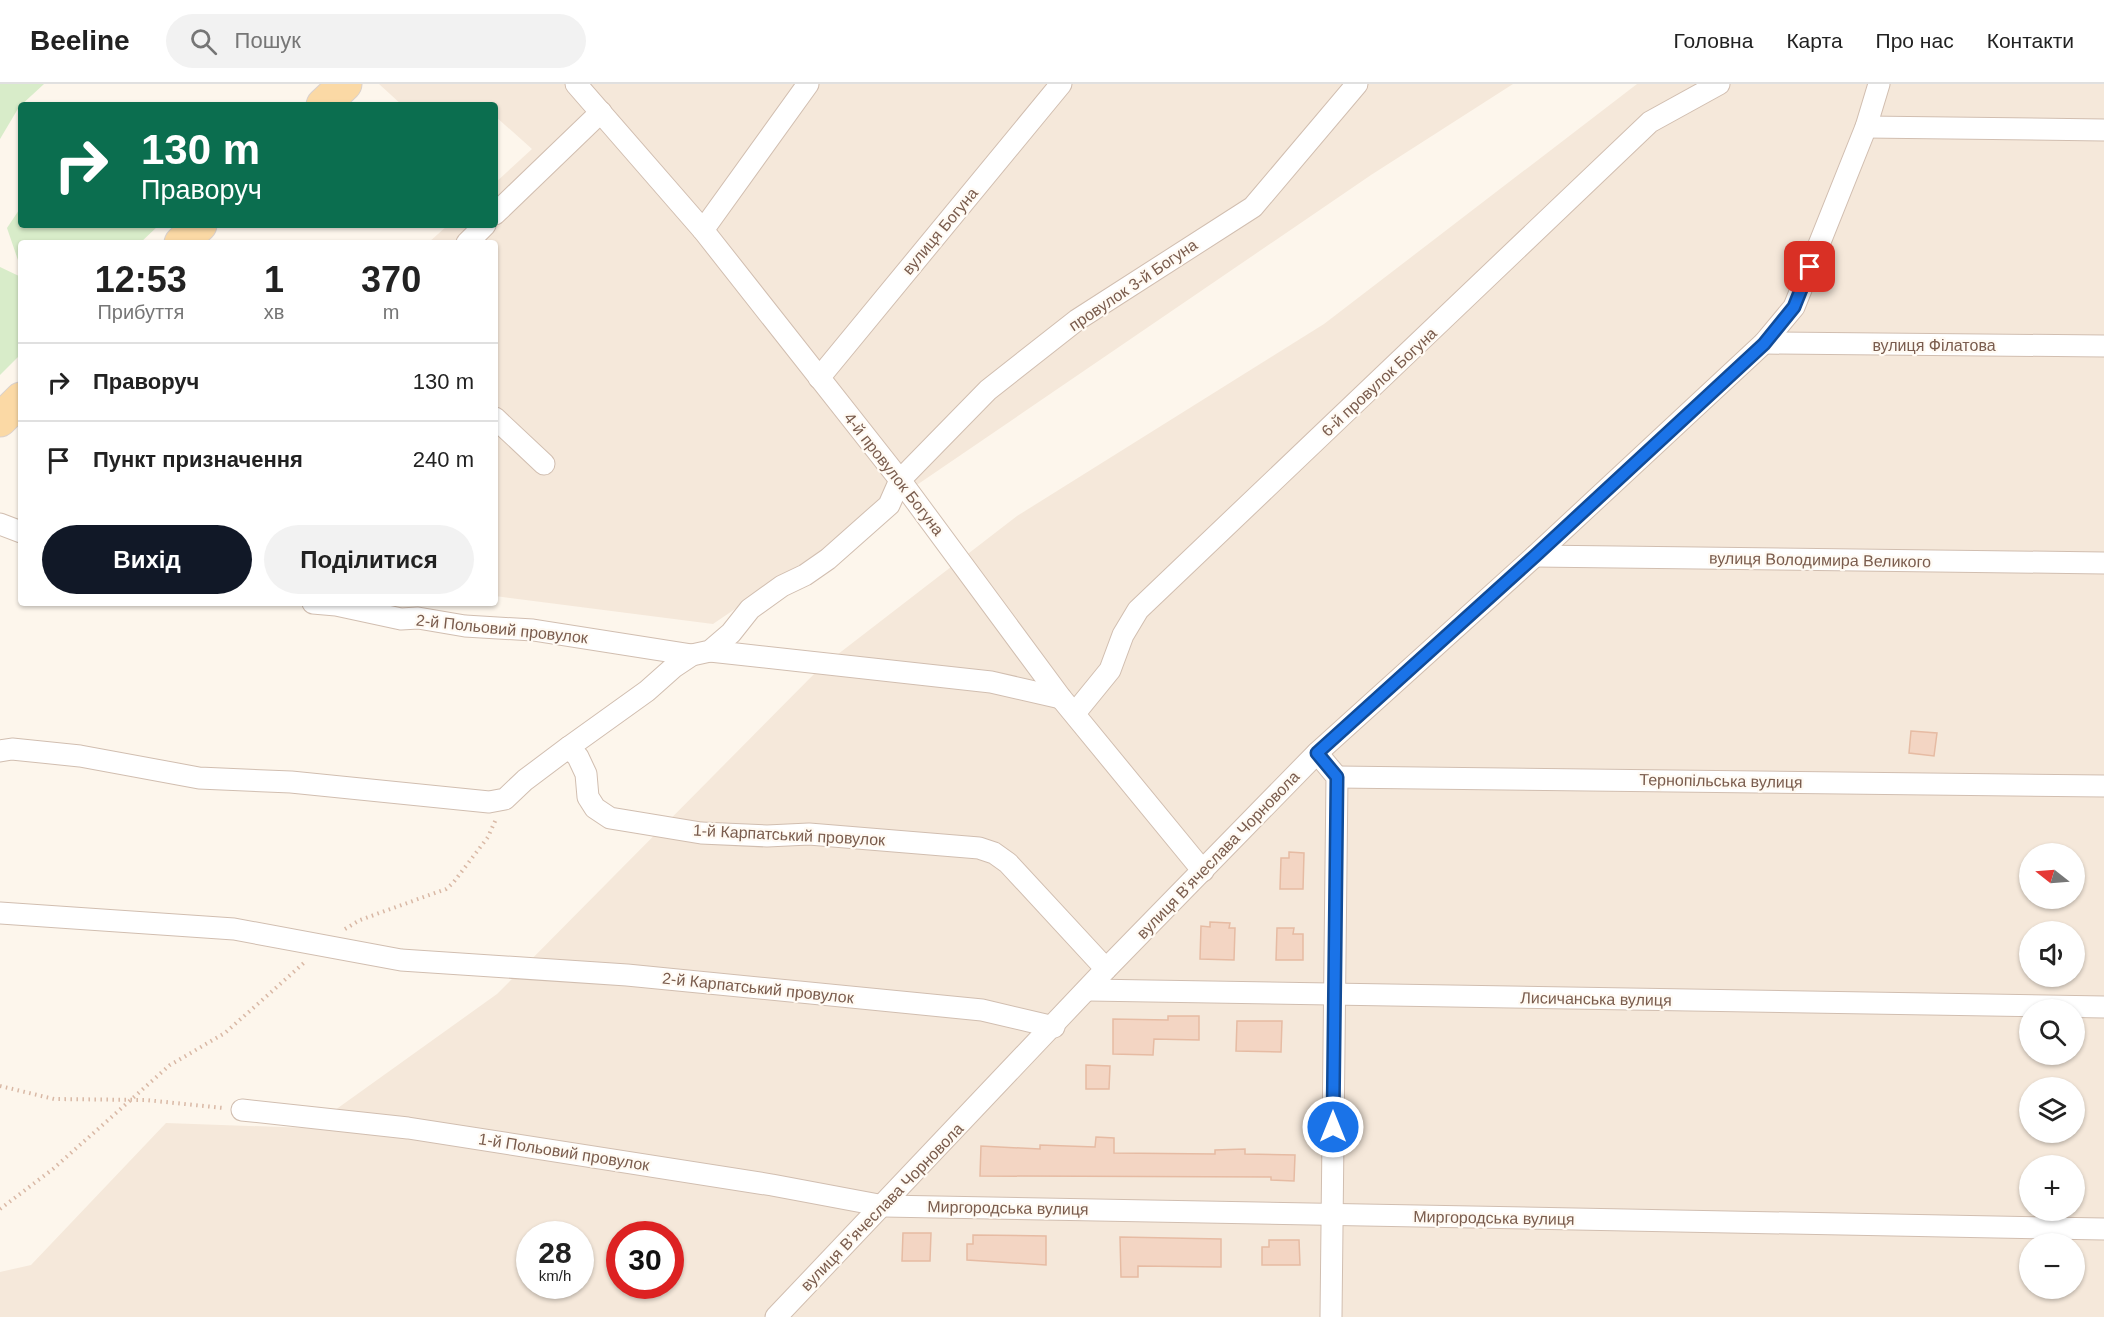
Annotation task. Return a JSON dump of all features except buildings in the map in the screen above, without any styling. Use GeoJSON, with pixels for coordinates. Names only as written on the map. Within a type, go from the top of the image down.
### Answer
{"type":"FeatureCollection","features":[{"type":"Feature","properties":{"kind":"main road"},"geometry":{"type":"LineString","coordinates":[[326,102],[345,84]]}},
{"type":"Feature","properties":{"kind":"main road"},"geometry":{"type":"LineString","coordinates":[[184,240],[197,228]]}},
{"type":"Feature","properties":{"kind":"main road"},"geometry":{"type":"LineString","coordinates":[[0,420],[18,402]]}},
{"type":"Feature","properties":{"kind":"street","name":"4-й провулок Богуна"},"geometry":{"type":"LineString","coordinates":[[576,84],[703,230],[900,480],[1068,705],[1203,870]]}},
{"type":"Feature","properties":{"kind":"street"},"geometry":{"type":"LineString","coordinates":[[703,230],[808,84]]}},
{"type":"Feature","properties":{"kind":"street","name":"вулиця Богуна"},"geometry":{"type":"LineString","coordinates":[[819,378],[1061,84]]}},
{"type":"Feature","properties":{"kind":"street","name":"провулок 3-й Богуна"},"geometry":{"type":"LineString","coordinates":[[569,747],[731,633],[750,609],[782,586],[805,575],[828,559],[889,505],[900,480],[988,390],[1077,320],[1253,207],[1357,84]]}},
{"type":"Feature","properties":{"kind":"street","name":"6-й провулок Богуна"},"geometry":{"type":"LineString","coordinates":[[1068,705],[1110,670],[1124,634],[1138,610],[1650,122],[1719,84]]}},
{"type":"Feature","properties":{"kind":"street","name":"вулиця Вʼячеслава Чорновола"},"geometry":{"type":"LineString","coordinates":[[776,1317],[1054,1027],[1106,969],[1317,753],[1535,556],[1764,344],[1794,307],[1866,127],[1879,84]]}},
{"type":"Feature","properties":{"kind":"street"},"geometry":{"type":"LineString","coordinates":[[498,211],[601,112]]}},
{"type":"Feature","properties":{"kind":"street"},"geometry":{"type":"LineString","coordinates":[[1866,127],[2104,130]]}},
{"type":"Feature","properties":{"kind":"street"},"geometry":{"type":"LineString","coordinates":[[470,240],[482,228]]}},
{"type":"Feature","properties":{"kind":"street","name":"вулиця Філатова"},"geometry":{"type":"LineString","coordinates":[[1764,344],[2104,346]]}},
{"type":"Feature","properties":{"kind":"street"},"geometry":{"type":"LineString","coordinates":[[498,421],[544,464]]}},
{"type":"Feature","properties":{"kind":"street"},"geometry":{"type":"LineString","coordinates":[[0,524],[18,531]]}},
{"type":"Feature","properties":{"kind":"street","name":"вулиця Володимира Великого"},"geometry":{"type":"LineString","coordinates":[[1535,556],[2104,563]]}},
{"type":"Feature","properties":{"kind":"street","name":"2-й Польовий провулок"},"geometry":{"type":"LineString","coordinates":[[341,606],[401,619],[418,618],[465,626],[533,630],[701,653],[991,682],[1068,705]]}},
{"type":"Feature","properties":{"kind":"street"},"geometry":{"type":"LineString","coordinates":[[0,751],[12,748],[80,756],[199,778],[291,782],[489,802],[505,799],[525,780],[569,747]]}},
{"type":"Feature","properties":{"kind":"street","name":"1-й Карпатський провулок"},"geometry":{"type":"LineString","coordinates":[[569,747],[578,757],[586,774],[588,797],[595,808],[610,818],[701,833],[767,836],[809,834],[959,846],[994,854],[1008,863],[1106,969]]}},
{"type":"Feature","properties":{"kind":"street"},"geometry":{"type":"LineString","coordinates":[[1317,753],[1337,777],[1331,1317]]}},
{"type":"Feature","properties":{"kind":"street","name":"Тернопільська вулиця"},"geometry":{"type":"LineString","coordinates":[[1337,777],[2104,786]]}},
{"type":"Feature","properties":{"kind":"street","name":"2-й Карпатський провулок"},"geometry":{"type":"LineString","coordinates":[[0,913],[234,929],[401,960],[627,975],[982,1010],[1054,1027]]}},
{"type":"Feature","properties":{"kind":"street","name":"Лисичанська вулиця"},"geometry":{"type":"LineString","coordinates":[[1089,990],[2104,1007]]}},
{"type":"Feature","properties":{"kind":"street","name":"1-й Польовий провулок"},"geometry":{"type":"LineString","coordinates":[[242,1110],[408,1128],[771,1185],[884,1206]]}},
{"type":"Feature","properties":{"kind":"street","name":"Миргородська вулиця"},"geometry":{"type":"LineString","coordinates":[[884,1206],[2104,1229]]}},
{"type":"Feature","properties":{"kind":"path"},"geometry":{"type":"LineString","coordinates":[[0,1209],[53,1168],[185,1054],[225,1033],[287,981],[322,944],[360,920],[446,889],[488,837],[505,799]]}},
{"type":"Feature","properties":{"kind":"path"},"geometry":{"type":"LineString","coordinates":[[0,1086],[54,1099],[132,1100],[242,1110]]}},
{"type":"Feature","properties":{"kind":"shaded area"},"geometry":{"type":"Polygon","coordinates":[[[379,84],[1513,84],[1371,175],[713,624],[498,596],[498,240],[431,240],[445,228],[498,228],[498,180],[532,149],[498,119],[498,102],[399,102],[379,84]]]}},
{"type":"Feature","properties":{"kind":"shaded area"},"geometry":{"type":"Polygon","coordinates":[[[1637,84],[2104,84],[2104,1317],[0,1317],[0,1272],[31,1265],[166,1123],[310,1128],[497,994],[820,668],[1017,516],[1324,324],[1637,84]]]}},
{"type":"Feature","properties":{"kind":"green space"},"geometry":{"type":"Polygon","coordinates":[[[0,84],[44,84],[24,102],[18,102],[18,109],[0,139],[0,84]]]}},
{"type":"Feature","properties":{"kind":"green space"},"geometry":{"type":"Polygon","coordinates":[[[18,212],[18,228],[156,228],[143,240],[18,240],[18,260],[7,228],[18,212]]]}},
{"type":"Feature","properties":{"kind":"green space"},"geometry":{"type":"Polygon","coordinates":[[[0,267],[18,276],[18,357],[0,375],[0,267]]]}},
{"type":"Feature","properties":{"kind":"route"},"geometry":{"type":"LineString","coordinates":[[1333,1127],[1337,777],[1317,753],[1535,556],[1764,344],[1794,307],[1810,267]]}}]}
